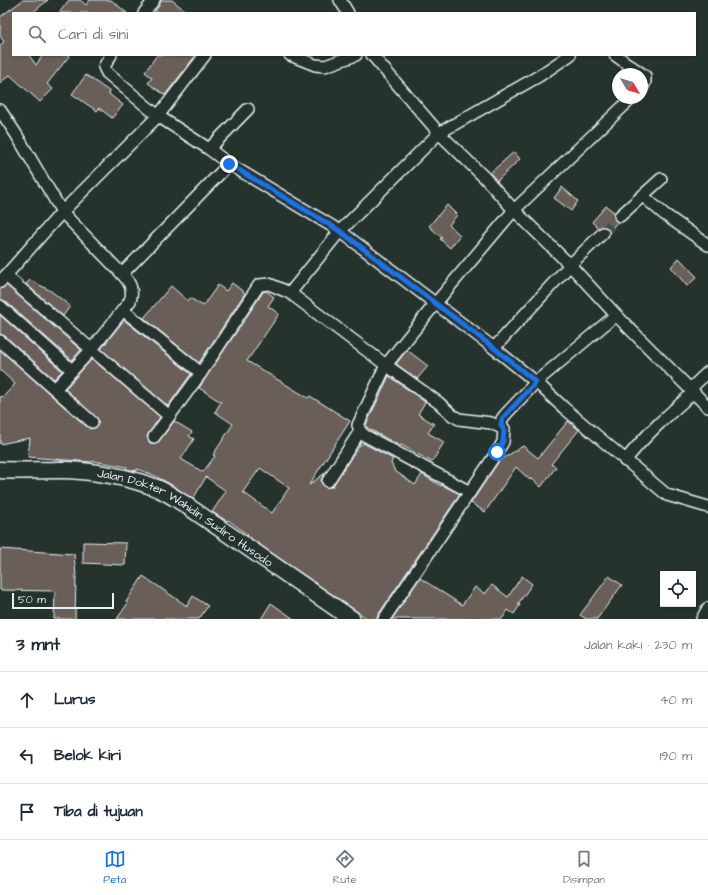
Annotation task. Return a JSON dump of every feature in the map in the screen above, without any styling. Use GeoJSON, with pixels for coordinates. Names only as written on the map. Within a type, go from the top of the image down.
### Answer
{"type":"FeatureCollection","features":[{"type":"Feature","properties":{"kind":"main road","name":"Jalan Dokter Wahidin Sudiro Husodo"},"geometry":{"type":"LineString","coordinates":[[0,470],[56,470],[87,472],[130,480],[161,490],[183,503],[352,619]]}},
{"type":"Feature","properties":{"kind":"street"},"geometry":{"type":"LineString","coordinates":[[145,12],[154,0]]}},
{"type":"Feature","properties":{"kind":"street"},"geometry":{"type":"LineString","coordinates":[[340,0],[347,12]]}},
{"type":"Feature","properties":{"kind":"street"},"geometry":{"type":"LineString","coordinates":[[110,56],[104,67],[107,73],[158,116],[209,149],[229,164],[340,231],[494,348],[536,382],[625,461],[667,495],[708,507]]}},
{"type":"Feature","properties":{"kind":"street"},"geometry":{"type":"LineString","coordinates":[[169,416],[92,349],[3,279],[62,212],[158,116],[204,56]]}},
{"type":"Feature","properties":{"kind":"street"},"geometry":{"type":"LineString","coordinates":[[292,56],[310,64],[325,66],[353,56]]}},
{"type":"Feature","properties":{"kind":"street"},"geometry":{"type":"LineString","coordinates":[[373,56],[439,133],[485,178],[514,210],[570,265],[616,315],[708,407]]}},
{"type":"Feature","properties":{"kind":"street"},"geometry":{"type":"LineString","coordinates":[[290,293],[340,231],[439,133],[539,76],[569,56]]}},
{"type":"Feature","properties":{"kind":"street"},"geometry":{"type":"LineString","coordinates":[[616,56],[633,68]]}},
{"type":"Feature","properties":{"kind":"street"},"geometry":{"type":"LineString","coordinates":[[470,492],[364,435],[358,426],[386,364],[435,304],[514,210],[626,104]]}},
{"type":"Feature","properties":{"kind":"street"},"geometry":{"type":"LineString","coordinates":[[209,149],[248,109]]}},
{"type":"Feature","properties":{"kind":"street"},"geometry":{"type":"LineString","coordinates":[[0,110],[16,134],[62,212],[128,280],[133,294],[130,302],[92,349],[55,389]]}},
{"type":"Feature","properties":{"kind":"street"},"geometry":{"type":"LineString","coordinates":[[122,274],[229,164]]}},
{"type":"Feature","properties":{"kind":"street"},"geometry":{"type":"LineString","coordinates":[[620,216],[661,179]]}},
{"type":"Feature","properties":{"kind":"street"},"geometry":{"type":"LineString","coordinates":[[643,196],[664,214],[708,245]]}},
{"type":"Feature","properties":{"kind":"street"},"geometry":{"type":"LineString","coordinates":[[494,348],[570,265],[603,233]]}},
{"type":"Feature","properties":{"kind":"street"},"geometry":{"type":"LineString","coordinates":[[154,437],[201,373],[259,285],[269,284],[290,293],[452,415],[459,419],[490,423],[504,429]]}},
{"type":"Feature","properties":{"kind":"street"},"geometry":{"type":"LineString","coordinates":[[0,306],[72,370]]}},
{"type":"Feature","properties":{"kind":"street"},"geometry":{"type":"LineString","coordinates":[[122,310],[201,373]]}},
{"type":"Feature","properties":{"kind":"street"},"geometry":{"type":"LineString","coordinates":[[384,619],[503,442],[504,429],[501,426],[505,415],[536,382],[616,315]]}},
{"type":"Feature","properties":{"kind":"street"},"geometry":{"type":"LineString","coordinates":[[0,340],[92,422]]}},
{"type":"Feature","properties":{"kind":"street"},"geometry":{"type":"LineString","coordinates":[[625,461],[637,446],[676,408],[708,372]]}},
{"type":"Feature","properties":{"kind":"street"},"geometry":{"type":"LineString","coordinates":[[328,481],[360,431]]}},
{"type":"Feature","properties":{"kind":"street"},"geometry":{"type":"LineString","coordinates":[[702,619],[708,608]]}},
{"type":"Feature","properties":{"kind":"building"},"geometry":{"type":"Polygon","coordinates":[[[23,0],[48,0],[33,12],[12,12],[12,56],[30,56],[36,65],[42,56],[69,56],[47,84],[53,89],[40,102],[10,75],[0,83],[0,45],[4,42],[0,36],[0,17],[23,0]]]}},
{"type":"Feature","properties":{"kind":"building"},"geometry":{"type":"Polygon","coordinates":[[[69,0],[80,0],[86,5],[90,0],[111,0],[126,12],[60,12],[69,0]]]}},
{"type":"Feature","properties":{"kind":"building"},"geometry":{"type":"Polygon","coordinates":[[[161,0],[172,0],[187,12],[156,12],[155,11],[161,0]]]}},
{"type":"Feature","properties":{"kind":"building"},"geometry":{"type":"Polygon","coordinates":[[[156,56],[195,56],[165,95],[148,83],[152,78],[145,72],[156,56]]]}},
{"type":"Feature","properties":{"kind":"building"},"geometry":{"type":"Polygon","coordinates":[[[86,75],[110,92],[109,94],[123,105],[112,118],[99,108],[97,111],[72,94],[86,75]]]}},
{"type":"Feature","properties":{"kind":"building"},"geometry":{"type":"Polygon","coordinates":[[[514,152],[520,159],[497,181],[490,173],[514,152]]]}},
{"type":"Feature","properties":{"kind":"building"},"geometry":{"type":"Polygon","coordinates":[[[562,187],[578,201],[571,211],[554,198],[562,187]]]}},
{"type":"Feature","properties":{"kind":"building"},"geometry":{"type":"Polygon","coordinates":[[[447,205],[457,215],[449,225],[460,235],[450,248],[429,226],[447,205]]]}},
{"type":"Feature","properties":{"kind":"building"},"geometry":{"type":"Polygon","coordinates":[[[606,206],[614,212],[613,218],[617,222],[610,231],[605,226],[598,228],[592,222],[606,206]]]}},
{"type":"Feature","properties":{"kind":"building"},"geometry":{"type":"Polygon","coordinates":[[[679,258],[697,277],[687,286],[671,267],[679,258]]]}},
{"type":"Feature","properties":{"kind":"building"},"geometry":{"type":"Polygon","coordinates":[[[30,280],[51,291],[70,306],[63,316],[26,284],[30,280]]]}},
{"type":"Feature","properties":{"kind":"building"},"geometry":{"type":"Polygon","coordinates":[[[232,283],[245,293],[199,363],[144,318],[171,286],[188,301],[190,298],[203,306],[218,285],[226,291],[232,283]]]}},
{"type":"Feature","properties":{"kind":"building"},"geometry":{"type":"Polygon","coordinates":[[[6,285],[81,350],[72,360],[5,301],[0,299],[0,289],[6,285]]]}},
{"type":"Feature","properties":{"kind":"building"},"geometry":{"type":"Polygon","coordinates":[[[266,291],[274,297],[268,306],[279,314],[247,361],[308,398],[310,396],[350,421],[309,485],[325,473],[321,480],[322,484],[325,487],[332,487],[358,447],[363,443],[393,459],[391,463],[395,471],[415,485],[422,474],[441,486],[442,485],[460,494],[378,615],[377,619],[368,619],[247,536],[248,535],[228,520],[227,521],[212,512],[226,491],[206,477],[193,499],[170,484],[137,469],[137,471],[126,469],[127,467],[93,461],[28,457],[30,438],[0,444],[0,397],[4,396],[15,384],[0,370],[0,350],[91,429],[97,426],[98,419],[65,389],[92,359],[160,417],[147,436],[150,443],[156,444],[174,421],[192,432],[189,436],[194,439],[181,459],[203,472],[215,456],[213,455],[233,424],[215,412],[221,402],[199,388],[263,292],[266,291]],[[260,468],[243,492],[272,513],[289,488],[260,468]]]}},
{"type":"Feature","properties":{"kind":"building"},"geometry":{"type":"Polygon","coordinates":[[[0,315],[62,371],[54,379],[5,336],[0,334],[0,315]]]}},
{"type":"Feature","properties":{"kind":"building"},"geometry":{"type":"Polygon","coordinates":[[[124,320],[191,374],[168,406],[101,349],[124,320]]]}},
{"type":"Feature","properties":{"kind":"building"},"geometry":{"type":"Polygon","coordinates":[[[407,350],[428,366],[417,379],[396,364],[407,350]]]}},
{"type":"Feature","properties":{"kind":"building"},"geometry":{"type":"Polygon","coordinates":[[[389,376],[425,402],[418,414],[434,424],[428,433],[444,442],[432,462],[366,427],[389,376]]]}},
{"type":"Feature","properties":{"kind":"building"},"geometry":{"type":"Polygon","coordinates":[[[568,421],[579,430],[551,464],[556,467],[541,487],[531,478],[530,480],[516,467],[485,512],[471,503],[499,461],[523,446],[538,458],[568,421]]]}},
{"type":"Feature","properties":{"kind":"building"},"geometry":{"type":"Polygon","coordinates":[[[83,542],[126,543],[125,565],[83,563],[83,542]]]}},
{"type":"Feature","properties":{"kind":"building"},"geometry":{"type":"Polygon","coordinates":[[[0,549],[74,554],[76,576],[75,619],[54,619],[55,591],[0,590],[0,549]]]}},
{"type":"Feature","properties":{"kind":"building"},"geometry":{"type":"Polygon","coordinates":[[[143,576],[187,606],[193,596],[208,606],[199,619],[117,619],[143,576]]]}},
{"type":"Feature","properties":{"kind":"building"},"geometry":{"type":"Polygon","coordinates":[[[522,576],[532,584],[518,604],[520,605],[514,614],[508,610],[502,619],[392,619],[420,578],[462,605],[475,587],[485,594],[492,585],[508,597],[522,576]]]}},
{"type":"Feature","properties":{"kind":"building"},"geometry":{"type":"Polygon","coordinates":[[[609,576],[622,585],[597,619],[586,619],[580,615],[609,576]]]}},
{"type":"Feature","properties":{"kind":"building"},"geometry":{"type":"Polygon","coordinates":[[[271,603],[294,619],[261,619],[271,603]]]}},
{"type":"Feature","properties":{"kind":"tunnel"},"geometry":{"type":"LineString","coordinates":[[603,233],[620,216]]}},
{"type":"Feature","properties":{"kind":"route"},"geometry":{"type":"LineString","coordinates":[[229,164],[340,231],[494,348],[536,382],[502,419],[501,426],[504,429],[503,442],[497,452]]}}]}
